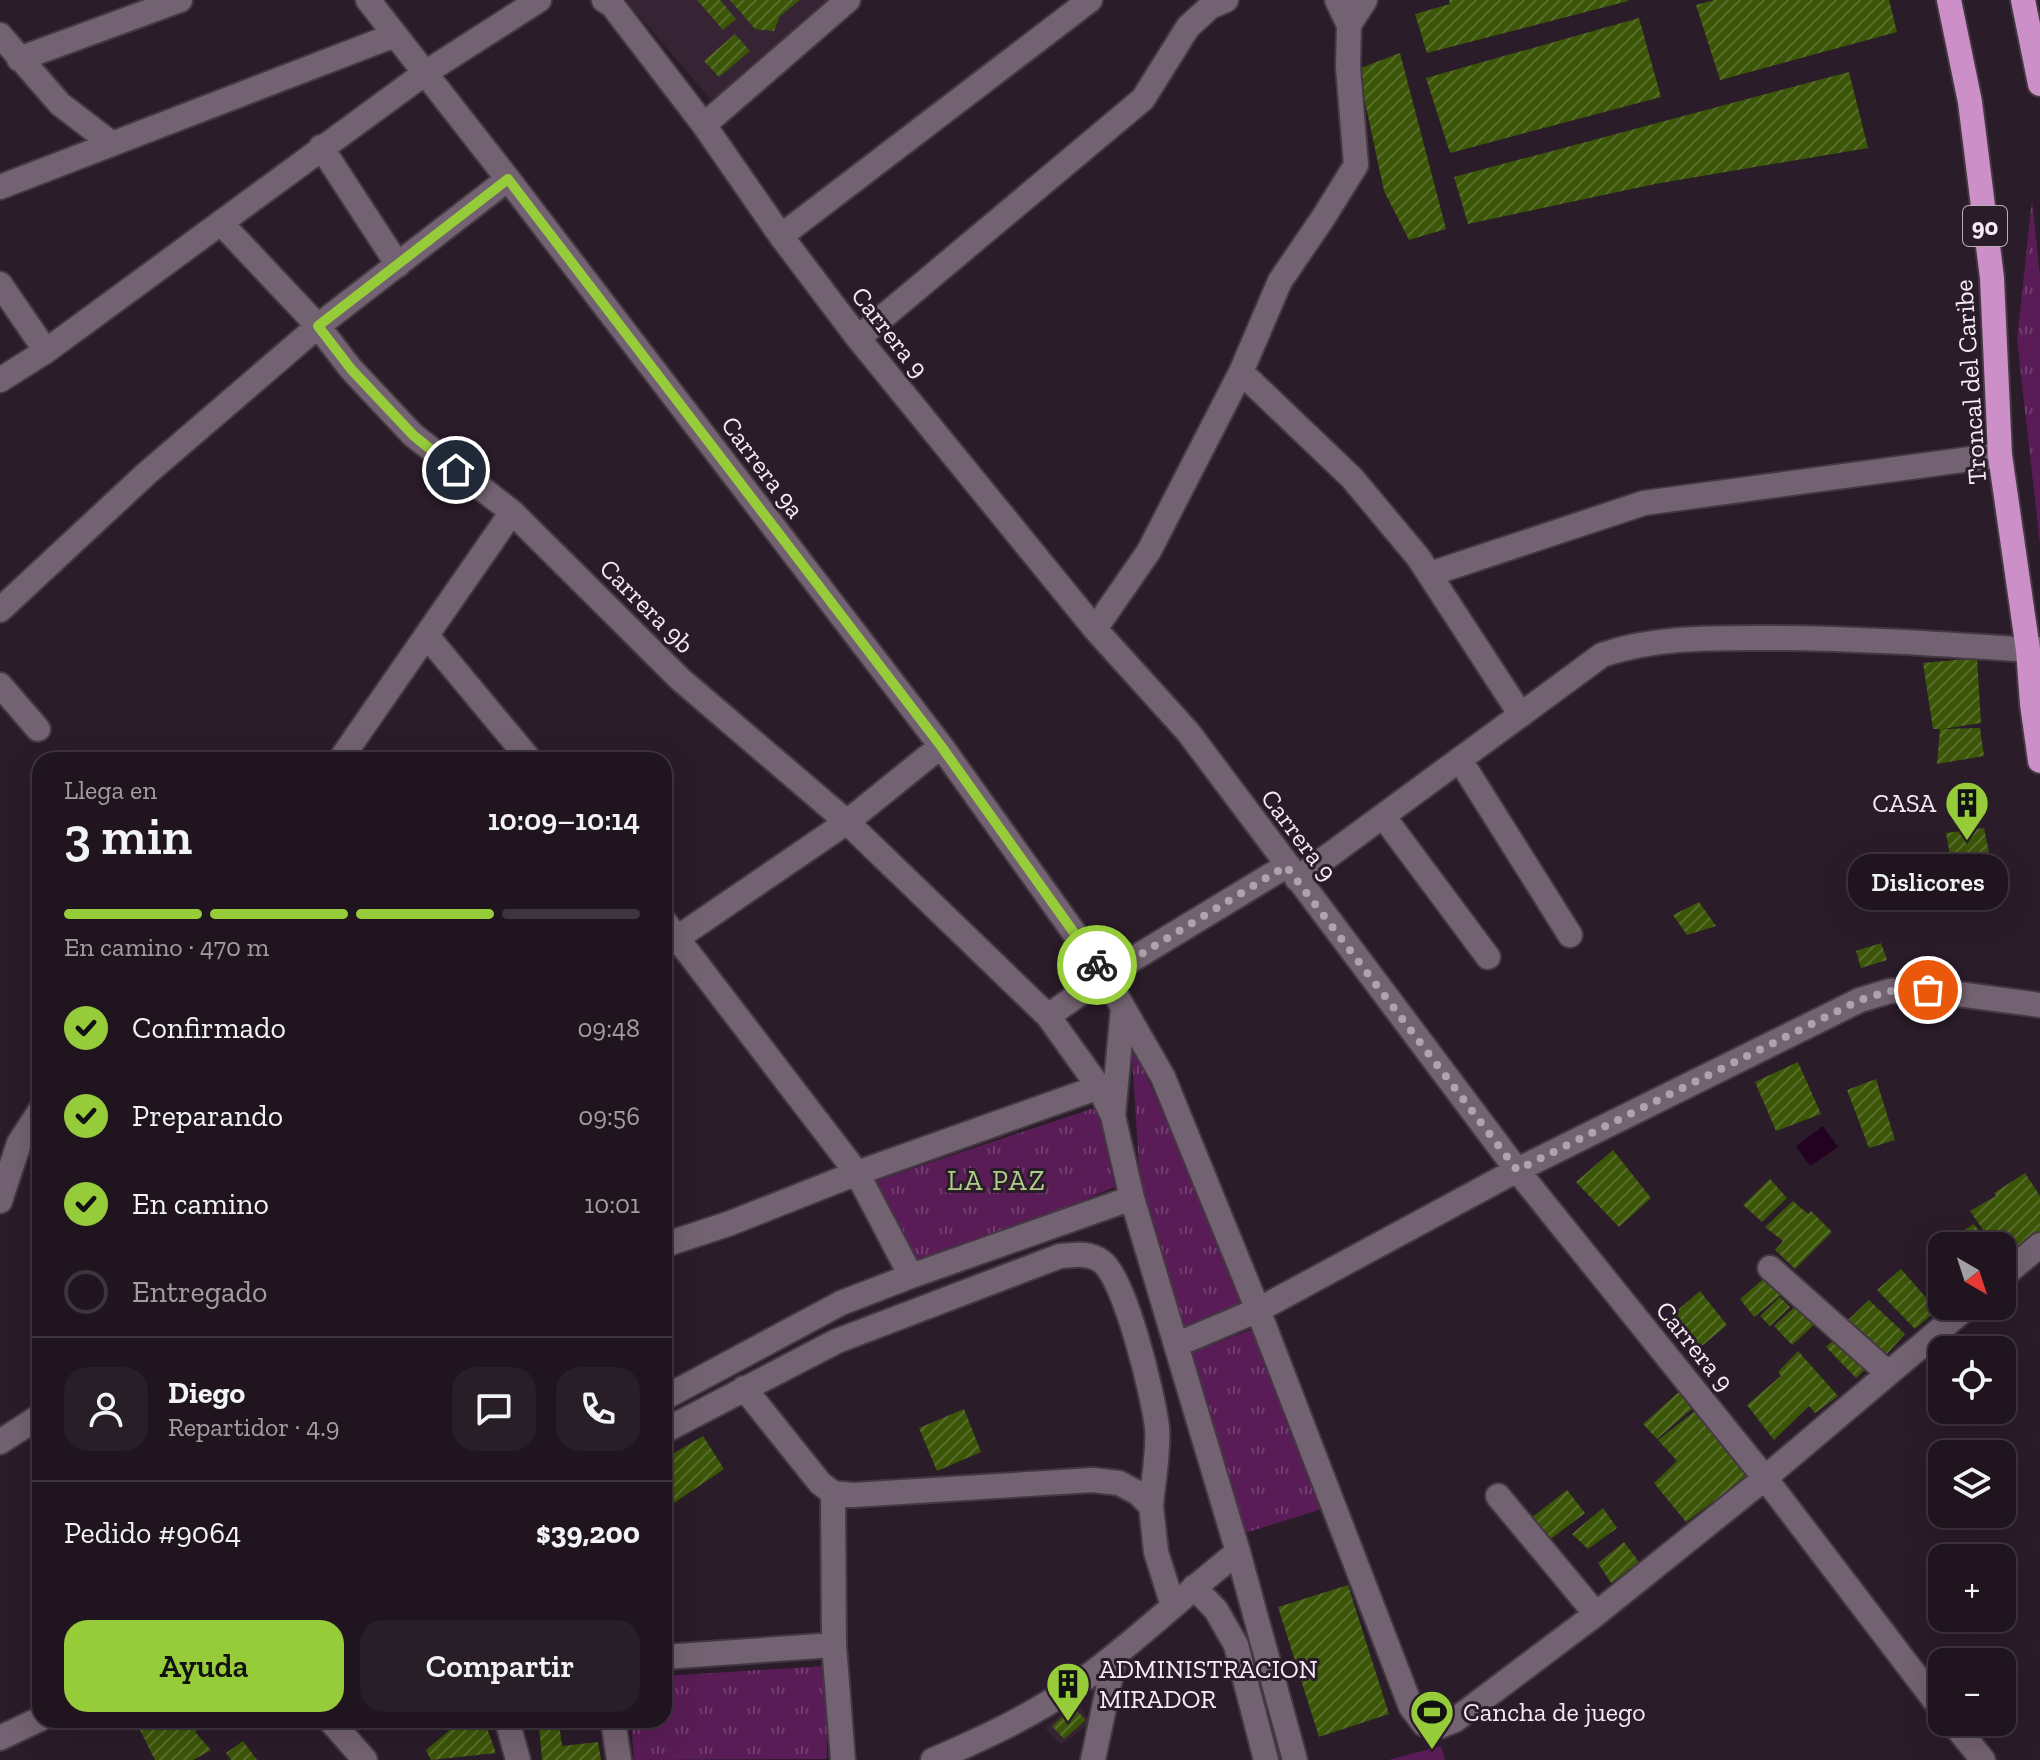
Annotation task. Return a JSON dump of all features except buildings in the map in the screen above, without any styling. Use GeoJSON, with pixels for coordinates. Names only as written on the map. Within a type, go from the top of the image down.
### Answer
{"type":"FeatureCollection","features":[{"type":"Feature","properties":{"kind":"highway","name":"Troncal del Caribe"},"geometry":{"type":"LineString","coordinates":[[1949,0],[1970,102],[1992,278],[2000,455],[2034,649],[2032,704],[2040,761]]}},
{"type":"Feature","properties":{"kind":"highway"},"geometry":{"type":"LineString","coordinates":[[2023,0],[2040,84]]}},
{"type":"Feature","properties":{"kind":"highway"},"geometry":{"type":"LineString","coordinates":[[2032,704],[2034,686],[2040,676]]}},
{"type":"Feature","properties":{"kind":"street"},"geometry":{"type":"LineString","coordinates":[[19,59],[180,0]]}},
{"type":"Feature","properties":{"kind":"street","name":"Carrera 9a"},"geometry":{"type":"LineString","coordinates":[[368,0],[941,746],[1105,976],[1163,1077],[1258,1310],[1411,1707],[1424,1724],[1440,1726],[1455,1720],[1596,1614]]}},
{"type":"Feature","properties":{"kind":"street"},"geometry":{"type":"LineString","coordinates":[[0,380],[46,351],[425,73],[539,0]]}},
{"type":"Feature","properties":{"kind":"street","name":"Carrera 9"},"geometry":{"type":"LineString","coordinates":[[604,0],[612,5],[704,125],[781,236],[858,338],[1095,629],[1188,732],[1517,1170],[1765,1478],[1928,1692]]}},
{"type":"Feature","properties":{"kind":"street"},"geometry":{"type":"LineString","coordinates":[[704,125],[848,0]]}},
{"type":"Feature","properties":{"kind":"street"},"geometry":{"type":"LineString","coordinates":[[781,236],[1090,0]]}},
{"type":"Feature","properties":{"kind":"street"},"geometry":{"type":"LineString","coordinates":[[858,338],[1143,99],[1188,27],[1210,7],[1226,0]]}},
{"type":"Feature","properties":{"kind":"street"},"geometry":{"type":"LineString","coordinates":[[1095,629],[1149,551],[1241,372],[1280,281],[1356,165],[1348,67],[1349,25],[1337,0]]}},
{"type":"Feature","properties":{"kind":"street"},"geometry":{"type":"LineString","coordinates":[[1349,25],[1365,0]]}},
{"type":"Feature","properties":{"kind":"street"},"geometry":{"type":"LineString","coordinates":[[0,35],[60,104],[111,143]]}},
{"type":"Feature","properties":{"kind":"street"},"geometry":{"type":"LineString","coordinates":[[0,187],[395,35]]}},
{"type":"Feature","properties":{"kind":"street"},"geometry":{"type":"LineString","coordinates":[[321,147],[398,265]]}},
{"type":"Feature","properties":{"kind":"street"},"geometry":{"type":"LineString","coordinates":[[0,610],[146,474],[318,326],[508,179]]}},
{"type":"Feature","properties":{"kind":"street","name":"Carrera 9b"},"geometry":{"type":"LineString","coordinates":[[221,223],[318,326],[351,369],[413,435],[512,512],[680,679],[847,822],[1048,1016],[1099,1087],[1113,1116]]}},
{"type":"Feature","properties":{"kind":"street"},"geometry":{"type":"LineString","coordinates":[[0,284],[46,351]]}},
{"type":"Feature","properties":{"kind":"street"},"geometry":{"type":"LineString","coordinates":[[1241,372],[1352,478],[1418,557],[1521,715]]}},
{"type":"Feature","properties":{"kind":"street"},"geometry":{"type":"LineString","coordinates":[[1430,574],[1644,503],[2000,455]]}},
{"type":"Feature","properties":{"kind":"street"},"geometry":{"type":"LineString","coordinates":[[346,752],[512,512]]}},
{"type":"Feature","properties":{"kind":"street"},"geometry":{"type":"LineString","coordinates":[[427,636],[523,752]]}},
{"type":"Feature","properties":{"kind":"street"},"geometry":{"type":"LineString","coordinates":[[1048,1016],[1105,976],[1292,872],[1383,816],[1602,655],[1627,647],[1701,638],[1859,638],[2034,649]]}},
{"type":"Feature","properties":{"kind":"street"},"geometry":{"type":"LineString","coordinates":[[0,685],[38,729]]}},
{"type":"Feature","properties":{"kind":"street"},"geometry":{"type":"LineString","coordinates":[[672,933],[847,822],[941,746]]}},
{"type":"Feature","properties":{"kind":"street"},"geometry":{"type":"LineString","coordinates":[[1460,760],[1570,935]]}},
{"type":"Feature","properties":{"kind":"street"},"geometry":{"type":"LineString","coordinates":[[1383,816],[1488,957]]}},
{"type":"Feature","properties":{"kind":"street"},"geometry":{"type":"LineString","coordinates":[[672,939],[857,1173],[911,1276]]}},
{"type":"Feature","properties":{"kind":"street"},"geometry":{"type":"LineString","coordinates":[[1178,1344],[1258,1310],[1517,1170],[1860,1000],[1890,991],[1928,990],[2040,1005]]}},
{"type":"Feature","properties":{"kind":"street"},"geometry":{"type":"LineString","coordinates":[[1123,1008],[1113,1116],[1132,1198],[1178,1344],[1295,1760]]}},
{"type":"Feature","properties":{"kind":"street"},"geometry":{"type":"LineString","coordinates":[[672,1242],[1099,1087]]}},
{"type":"Feature","properties":{"kind":"street"},"geometry":{"type":"LineString","coordinates":[[0,1201],[19,1143],[32,1123]]}},
{"type":"Feature","properties":{"kind":"street"},"geometry":{"type":"LineString","coordinates":[[672,1388],[841,1303],[1132,1198]]}},
{"type":"Feature","properties":{"kind":"street"},"geometry":{"type":"LineString","coordinates":[[2016,1265],[2040,1245]]}},
{"type":"Feature","properties":{"kind":"street"},"geometry":{"type":"LineString","coordinates":[[672,1427],[837,1341],[1060,1256],[1086,1254],[1103,1262],[1119,1283],[1149,1386],[1157,1429],[1151,1506],[1156,1552],[1173,1606]]}},
{"type":"Feature","properties":{"kind":"street"},"geometry":{"type":"LineString","coordinates":[[1770,1268],[1888,1373]]}},
{"type":"Feature","properties":{"kind":"street"},"geometry":{"type":"LineString","coordinates":[[1498,1496],[1596,1614],[1765,1478],[1951,1320]]}},
{"type":"Feature","properties":{"kind":"street"},"geometry":{"type":"LineString","coordinates":[[744,1388],[820,1483],[833,1493],[853,1495],[1093,1480],[1119,1483],[1138,1493],[1151,1506]]}},
{"type":"Feature","properties":{"kind":"street"},"geometry":{"type":"LineString","coordinates":[[0,1442],[32,1421]]}},
{"type":"Feature","properties":{"kind":"street"},"geometry":{"type":"LineString","coordinates":[[833,1493],[834,1645],[843,1760]]}},
{"type":"Feature","properties":{"kind":"street"},"geometry":{"type":"LineString","coordinates":[[933,1760],[1007,1728],[1078,1684],[1238,1552]]}},
{"type":"Feature","properties":{"kind":"street"},"geometry":{"type":"LineString","coordinates":[[1194,1587],[1216,1610],[1236,1645],[1266,1760]]}},
{"type":"Feature","properties":{"kind":"street"},"geometry":{"type":"LineString","coordinates":[[672,1656],[834,1645]]}},
{"type":"Feature","properties":{"kind":"street"},"geometry":{"type":"LineString","coordinates":[[1093,1760],[1115,1656]]}},
{"type":"Feature","properties":{"kind":"street"},"geometry":{"type":"LineString","coordinates":[[0,1738],[32,1723]]}},
{"type":"Feature","properties":{"kind":"street"},"geometry":{"type":"LineString","coordinates":[[337,1728],[365,1760]]}},
{"type":"Feature","properties":{"kind":"street"},"geometry":{"type":"LineString","coordinates":[[509,1728],[518,1760]]}},
{"type":"Feature","properties":{"kind":"street"},"geometry":{"type":"LineString","coordinates":[[614,1728],[619,1760]]}},
{"type":"Feature","properties":{"kind":"street"},"geometry":{"type":"LineString","coordinates":[[1963,1736],[1983,1760]]}},
{"type":"Feature","properties":{"kind":"shaded area"},"geometry":{"type":"Polygon","coordinates":[[[625,0],[832,0],[713,102],[625,0]]]}},
{"type":"Feature","properties":{"kind":"shaded area"},"geometry":{"type":"Polygon","coordinates":[[[1823,1126],[1838,1147],[1810,1166],[1796,1146],[1823,1126]]]}},
{"type":"Feature","properties":{"kind":"shaded area"},"geometry":{"type":"Polygon","coordinates":[[[1076,1701],[1091,1722],[1061,1745],[1045,1728],[1076,1701]]]}},
{"type":"Feature","properties":{"kind":"green space"},"geometry":{"type":"Polygon","coordinates":[[[2032,200],[2040,276],[2040,545],[2017,339],[2032,200]]]}},
{"type":"Feature","properties":{"kind":"green space"},"geometry":{"type":"Polygon","coordinates":[[[1131,1042],[1250,1307],[1184,1330],[1141,1198],[1131,1042]]]}},
{"type":"Feature","properties":{"kind":"green space"},"geometry":{"type":"Polygon","coordinates":[[[1097,1107],[1115,1187],[917,1269],[875,1181],[1097,1107]]]}},
{"type":"Feature","properties":{"kind":"green space"},"geometry":{"type":"Polygon","coordinates":[[[1260,1326],[1328,1507],[1242,1534],[1191,1353],[1260,1326]]]}},
{"type":"Feature","properties":{"kind":"green space"},"geometry":{"type":"Polygon","coordinates":[[[826,1666],[827,1759],[634,1760],[632,1728],[672,1728],[672,1676],[826,1666]]]}},
{"type":"Feature","properties":{"kind":"green space","name":"Cancha de juego"},"geometry":{"type":"Polygon","coordinates":[[[1441,1746],[1445,1760],[1388,1760],[1441,1746]]]}},
{"type":"Feature","properties":{"kind":"way so far"},"geometry":{"type":"LineString","coordinates":[[1097,965],[1105,976],[1286,866],[1517,1170],[1860,1000],[1890,991],[1928,990]]}},
{"type":"Feature","properties":{"kind":"place","name":"CASA"},"geometry":{"type":"Point","coordinates":[1967,842]}},
{"type":"Feature","properties":{"kind":"place","name":"Dislicores"},"geometry":{"type":"Point","coordinates":[1928,990]}},
{"type":"Feature","properties":{"kind":"place","name":"ADMINISTRACION MIRADOR"},"geometry":{"type":"Point","coordinates":[1068,1723]}},
{"type":"Feature","properties":{"kind":"place","name":"Cancha de juego"},"geometry":{"type":"Point","coordinates":[1432,1751]}},
{"type":"Feature","properties":{"kind":"district","name":"LA PAZ"},"geometry":{"type":"Point","coordinates":[997,1180]}},
{"type":"Feature","properties":{"kind":"route"},"geometry":{"type":"LineString","coordinates":[[456,470],[413,435],[351,369],[318,326],[508,179],[941,746],[1097,965]]}}]}
